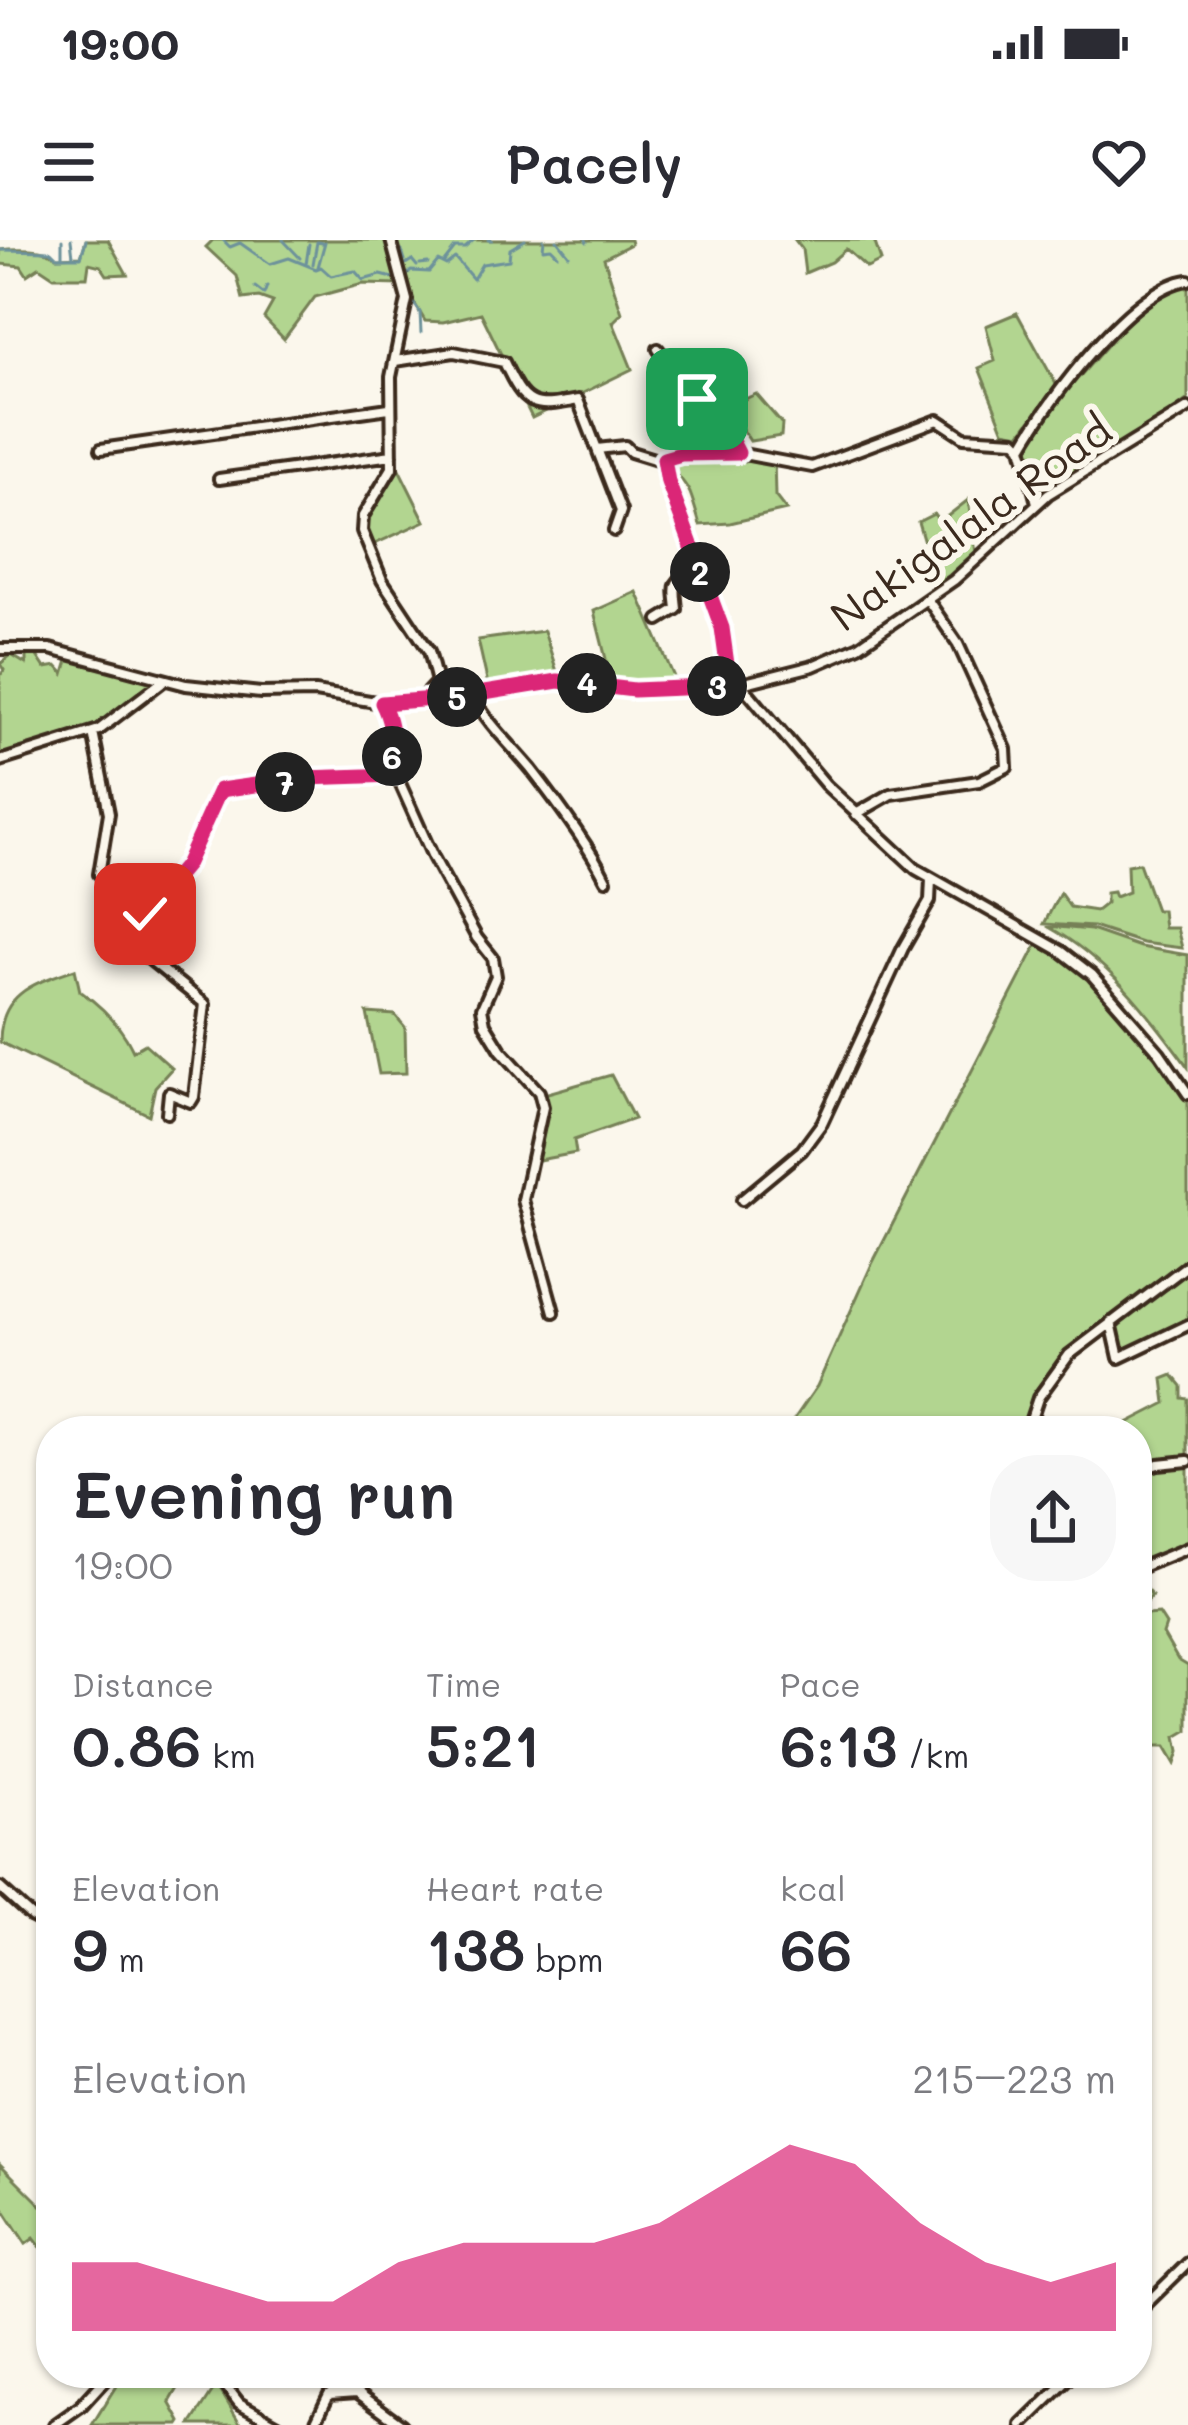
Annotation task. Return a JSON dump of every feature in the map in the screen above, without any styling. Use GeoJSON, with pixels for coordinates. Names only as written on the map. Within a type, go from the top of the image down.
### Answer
{"type":"FeatureCollection","features":[{"type":"Feature","properties":{"kind":"street"},"geometry":{"type":"LineString","coordinates":[[391,240],[407,300],[389,408],[391,474],[363,516],[363,540],[382,580],[424,640],[437,682],[449,697]]}},
{"type":"Feature","properties":{"kind":"street"},"geometry":{"type":"LineString","coordinates":[[1022,447],[1042,415],[1132,308],[1169,284],[1188,280]]}},
{"type":"Feature","properties":{"kind":"street"},"geometry":{"type":"LineString","coordinates":[[658,349],[694,397],[718,414],[738,453]]}},
{"type":"Feature","properties":{"kind":"street"},"geometry":{"type":"LineString","coordinates":[[395,361],[454,352],[504,362],[517,389],[534,405],[578,400],[621,511],[614,531]]}},
{"type":"Feature","properties":{"kind":"street"},"geometry":{"type":"LineString","coordinates":[[100,448],[389,408]]}},
{"type":"Feature","properties":{"kind":"street","name":"Nakigalala Road"},"geometry":{"type":"LineString","coordinates":[[0,649],[50,649],[164,681],[249,692],[315,692],[382,703],[558,681],[634,690],[735,685],[813,666],[850,651],[954,580],[1037,502],[1188,408]]}},
{"type":"Feature","properties":{"kind":"street"},"geometry":{"type":"LineString","coordinates":[[597,449],[625,446],[649,459],[738,453],[812,467],[938,420],[964,437],[1004,437],[1022,447],[1037,502]]}},
{"type":"Feature","properties":{"kind":"street"},"geometry":{"type":"LineString","coordinates":[[219,479],[392,455]]}},
{"type":"Feature","properties":{"kind":"street"},"geometry":{"type":"LineString","coordinates":[[664,459],[668,482],[722,628],[735,685],[896,852],[931,878],[974,898],[1076,960],[1121,1007],[1188,1094]]}},
{"type":"Feature","properties":{"kind":"street"},"geometry":{"type":"LineString","coordinates":[[659,620],[677,609],[675,583],[698,568]]}},
{"type":"Feature","properties":{"kind":"street"},"geometry":{"type":"LineString","coordinates":[[856,814],[891,794],[979,781],[1007,767],[1006,749],[958,644],[927,599]]}},
{"type":"Feature","properties":{"kind":"street"},"geometry":{"type":"LineString","coordinates":[[0,761],[93,732],[134,707],[164,681]]}},
{"type":"Feature","properties":{"kind":"street"},"geometry":{"type":"LineString","coordinates":[[422,700],[437,682]]}},
{"type":"Feature","properties":{"kind":"street"},"geometry":{"type":"LineString","coordinates":[[472,695],[489,723],[530,767],[606,880]]}},
{"type":"Feature","properties":{"kind":"street"},"geometry":{"type":"LineString","coordinates":[[382,703],[394,734],[396,775],[433,857],[493,958],[496,976],[482,1008],[487,1029],[541,1095],[543,1107],[523,1200],[554,1312]]}},
{"type":"Feature","properties":{"kind":"street"},"geometry":{"type":"LineString","coordinates":[[93,732],[109,813],[99,874],[151,907]]}},
{"type":"Feature","properties":{"kind":"street"},"geometry":{"type":"LineString","coordinates":[[166,1113],[169,1093],[191,1102],[194,1097],[205,1004],[123,938],[186,865],[214,798],[224,788],[305,778],[396,775]]}},
{"type":"Feature","properties":{"kind":"street"},"geometry":{"type":"LineString","coordinates":[[742,1200],[802,1150],[822,1123],[903,948],[930,902],[931,878]]}},
{"type":"Feature","properties":{"kind":"street"},"geometry":{"type":"LineString","coordinates":[[1032,1416],[1051,1375],[1188,1264]]}},
{"type":"Feature","properties":{"kind":"street"},"geometry":{"type":"LineString","coordinates":[[1111,1322],[1119,1358],[1188,1324]]}},
{"type":"Feature","properties":{"kind":"street"},"geometry":{"type":"LineString","coordinates":[[1172,1332],[1188,1340]]}},
{"type":"Feature","properties":{"kind":"street"},"geometry":{"type":"LineString","coordinates":[[1152,1466],[1188,1461]]}},
{"type":"Feature","properties":{"kind":"street"},"geometry":{"type":"LineString","coordinates":[[1152,1563],[1188,1548]]}},
{"type":"Feature","properties":{"kind":"street"},"geometry":{"type":"LineString","coordinates":[[0,1888],[36,1918]]}},
{"type":"Feature","properties":{"kind":"street"},"geometry":{"type":"LineString","coordinates":[[1152,2298],[1188,2263]]}},
{"type":"Feature","properties":{"kind":"street"},"geometry":{"type":"LineString","coordinates":[[54,2425],[97,2388]]}},
{"type":"Feature","properties":{"kind":"street"},"geometry":{"type":"LineString","coordinates":[[227,2388],[239,2403],[278,2425]]}},
{"type":"Feature","properties":{"kind":"street"},"geometry":{"type":"LineString","coordinates":[[1025,2421],[1059,2388]]}},
{"type":"Feature","properties":{"kind":"street"},"geometry":{"type":"LineString","coordinates":[[314,2425],[329,2394],[357,2392],[402,2425]]}},
{"type":"Feature","properties":{"kind":"street"},"geometry":{"type":"LineString","coordinates":[[1025,2421],[1040,2425]]}},
{"type":"Feature","properties":{"kind":"green space"},"geometry":{"type":"Polygon","coordinates":[[[86,240],[108,240],[127,274],[107,275],[101,266],[89,263],[87,277],[54,277],[39,267],[27,275],[21,266],[0,264],[0,250],[6,249],[81,256],[86,240]]]}},
{"type":"Feature","properties":{"kind":"green space"},"geometry":{"type":"Polygon","coordinates":[[[213,240],[389,240],[400,285],[363,284],[315,297],[284,339],[264,318],[273,302],[243,299],[237,276],[206,247],[213,240]]]}},
{"type":"Feature","properties":{"kind":"green space"},"geometry":{"type":"Polygon","coordinates":[[[396,240],[630,240],[631,244],[604,258],[622,313],[613,322],[632,369],[532,418],[481,313],[425,321],[409,294],[396,240]]]}},
{"type":"Feature","properties":{"kind":"green space"},"geometry":{"type":"Polygon","coordinates":[[[795,240],[874,240],[881,261],[867,268],[846,249],[831,262],[805,273],[802,249],[795,240]]]}},
{"type":"Feature","properties":{"kind":"green space"},"geometry":{"type":"Polygon","coordinates":[[[1188,283],[1188,399],[1154,425],[1042,490],[1028,454],[1036,426],[1125,325],[1137,305],[1154,293],[1188,283]]]}},
{"type":"Feature","properties":{"kind":"green space"},"geometry":{"type":"Polygon","coordinates":[[[1017,313],[1057,386],[1020,434],[1004,431],[979,368],[995,361],[986,326],[1017,313]]]}},
{"type":"Feature","properties":{"kind":"green space"},"geometry":{"type":"Polygon","coordinates":[[[756,394],[782,424],[781,436],[750,441],[728,407],[756,394]]]}},
{"type":"Feature","properties":{"kind":"green space"},"geometry":{"type":"Polygon","coordinates":[[[672,457],[774,458],[775,496],[786,510],[700,525],[672,457]]]}},
{"type":"Feature","properties":{"kind":"green space"},"geometry":{"type":"Polygon","coordinates":[[[399,469],[425,521],[368,547],[362,511],[399,469]]]}},
{"type":"Feature","properties":{"kind":"green space"},"geometry":{"type":"Polygon","coordinates":[[[968,500],[976,553],[938,588],[918,522],[934,514],[940,522],[968,500]]]}},
{"type":"Feature","properties":{"kind":"green space"},"geometry":{"type":"Polygon","coordinates":[[[637,592],[677,684],[612,683],[594,611],[637,592]]]}},
{"type":"Feature","properties":{"kind":"green space"},"geometry":{"type":"Polygon","coordinates":[[[544,631],[559,678],[489,689],[478,640],[544,631]]]}},
{"type":"Feature","properties":{"kind":"green space"},"geometry":{"type":"Polygon","coordinates":[[[33,650],[45,668],[57,666],[64,674],[69,657],[154,683],[103,725],[0,759],[0,676],[4,670],[0,664],[11,655],[26,664],[26,655],[33,650]]]}},
{"type":"Feature","properties":{"kind":"green space"},"geometry":{"type":"Polygon","coordinates":[[[1139,863],[1156,910],[1162,910],[1164,928],[1177,928],[1182,948],[1142,943],[1093,927],[1044,924],[1060,893],[1070,907],[1096,911],[1106,903],[1106,893],[1113,892],[1115,897],[1128,892],[1127,865],[1139,863]]]}},
{"type":"Feature","properties":{"kind":"green space"},"geometry":{"type":"Polygon","coordinates":[[[1047,926],[1091,930],[1140,947],[1188,955],[1188,1067],[1108,971],[1047,926]]]}},
{"type":"Feature","properties":{"kind":"green space"},"geometry":{"type":"Polygon","coordinates":[[[1043,933],[1095,970],[1188,1083],[1188,1260],[1061,1357],[1036,1390],[1027,1416],[796,1416],[817,1386],[872,1264],[1043,933]]]}},
{"type":"Feature","properties":{"kind":"green space"},"geometry":{"type":"Polygon","coordinates":[[[75,969],[80,991],[111,1017],[133,1051],[145,1044],[172,1068],[155,1087],[149,1115],[0,1042],[6,1011],[22,992],[75,969]]]}},
{"type":"Feature","properties":{"kind":"green space"},"geometry":{"type":"Polygon","coordinates":[[[367,1013],[395,1015],[405,1027],[406,1073],[379,1074],[367,1013]]]}},
{"type":"Feature","properties":{"kind":"green space"},"geometry":{"type":"Polygon","coordinates":[[[611,1075],[634,1119],[574,1140],[576,1153],[533,1161],[544,1094],[611,1075]]]}},
{"type":"Feature","properties":{"kind":"green space"},"geometry":{"type":"Polygon","coordinates":[[[1188,1271],[1188,1320],[1120,1354],[1116,1323],[1188,1271]]]}},
{"type":"Feature","properties":{"kind":"green space"},"geometry":{"type":"Polygon","coordinates":[[[1173,1375],[1182,1386],[1182,1398],[1188,1399],[1188,1458],[1152,1463],[1152,1416],[1141,1416],[1166,1403],[1163,1379],[1173,1375]]]}},
{"type":"Feature","properties":{"kind":"green space"},"geometry":{"type":"Polygon","coordinates":[[[1188,1465],[1188,1542],[1152,1558],[1152,1469],[1188,1465]]]}},
{"type":"Feature","properties":{"kind":"green space"},"geometry":{"type":"Polygon","coordinates":[[[1159,1614],[1166,1625],[1163,1634],[1178,1660],[1188,1666],[1188,1730],[1176,1737],[1175,1764],[1165,1747],[1152,1747],[1152,1615],[1159,1614]]]}},
{"type":"Feature","properties":{"kind":"green space"},"geometry":{"type":"Polygon","coordinates":[[[0,2164],[36,2200],[36,2241],[26,2244],[0,2204],[0,2164]]]}},
{"type":"Feature","properties":{"kind":"green space"},"geometry":{"type":"Polygon","coordinates":[[[115,2388],[178,2388],[170,2402],[179,2425],[92,2425],[115,2388]]]}},
{"type":"Feature","properties":{"kind":"green space"},"geometry":{"type":"Polygon","coordinates":[[[219,2388],[241,2425],[191,2425],[219,2388]]]}},
{"type":"Feature","properties":{"kind":"waterway"},"geometry":{"type":"LineString","coordinates":[[62,240],[62,256]]}},
{"type":"Feature","properties":{"kind":"waterway"},"geometry":{"type":"LineString","coordinates":[[71,240],[73,256]]}},
{"type":"Feature","properties":{"kind":"waterway"},"geometry":{"type":"LineString","coordinates":[[0,250],[81,257],[86,240]]}},
{"type":"Feature","properties":{"kind":"waterway"},"geometry":{"type":"LineString","coordinates":[[223,240],[230,247],[240,243],[270,264],[289,258],[321,267],[331,276],[355,271],[363,280],[381,275],[397,279]]}},
{"type":"Feature","properties":{"kind":"waterway"},"geometry":{"type":"LineString","coordinates":[[283,240],[300,258]]}},
{"type":"Feature","properties":{"kind":"waterway"},"geometry":{"type":"LineString","coordinates":[[444,262],[455,248],[465,248],[474,240]]}},
{"type":"Feature","properties":{"kind":"waterway"},"geometry":{"type":"LineString","coordinates":[[404,279],[411,271],[429,272],[438,261],[446,265],[455,258],[473,279],[482,264],[509,260],[510,249],[525,240]]}},
{"type":"Feature","properties":{"kind":"waterway"},"geometry":{"type":"LineString","coordinates":[[544,240],[543,249],[551,248],[558,255]]}},
{"type":"Feature","properties":{"kind":"waterway"},"geometry":{"type":"LineString","coordinates":[[557,240],[569,255]]}},
{"type":"Feature","properties":{"kind":"waterway"},"geometry":{"type":"LineString","coordinates":[[313,264],[317,242],[322,243]]}},
{"type":"Feature","properties":{"kind":"waterway"},"geometry":{"type":"LineString","coordinates":[[318,267],[325,242]]}},
{"type":"Feature","properties":{"kind":"waterway"},"geometry":{"type":"LineString","coordinates":[[306,264],[309,244]]}},
{"type":"Feature","properties":{"kind":"waterway"},"geometry":{"type":"LineString","coordinates":[[402,251],[405,260]]}},
{"type":"Feature","properties":{"kind":"waterway"},"geometry":{"type":"LineString","coordinates":[[399,253],[404,265],[412,260],[417,266]]}},
{"type":"Feature","properties":{"kind":"waterway"},"geometry":{"type":"LineString","coordinates":[[420,264],[428,263]]}},
{"type":"Feature","properties":{"kind":"waterway"},"geometry":{"type":"LineString","coordinates":[[255,287],[264,294],[267,286]]}},
{"type":"Feature","properties":{"kind":"waterway"},"geometry":{"type":"LineString","coordinates":[[410,298],[420,312],[421,333]]}},
{"type":"Feature","properties":{"kind":"waterway"},"geometry":{"type":"LineString","coordinates":[[382,571],[405,607]]}},
{"type":"Feature","properties":{"kind":"route"},"geometry":{"type":"LineString","coordinates":[[145,914],[186,865],[220,790],[305,778],[396,775],[394,734],[382,703],[460,697],[558,681],[634,690],[730,686],[722,628],[668,482],[664,459],[681,454],[738,453],[718,414],[697,399]]}}]}
